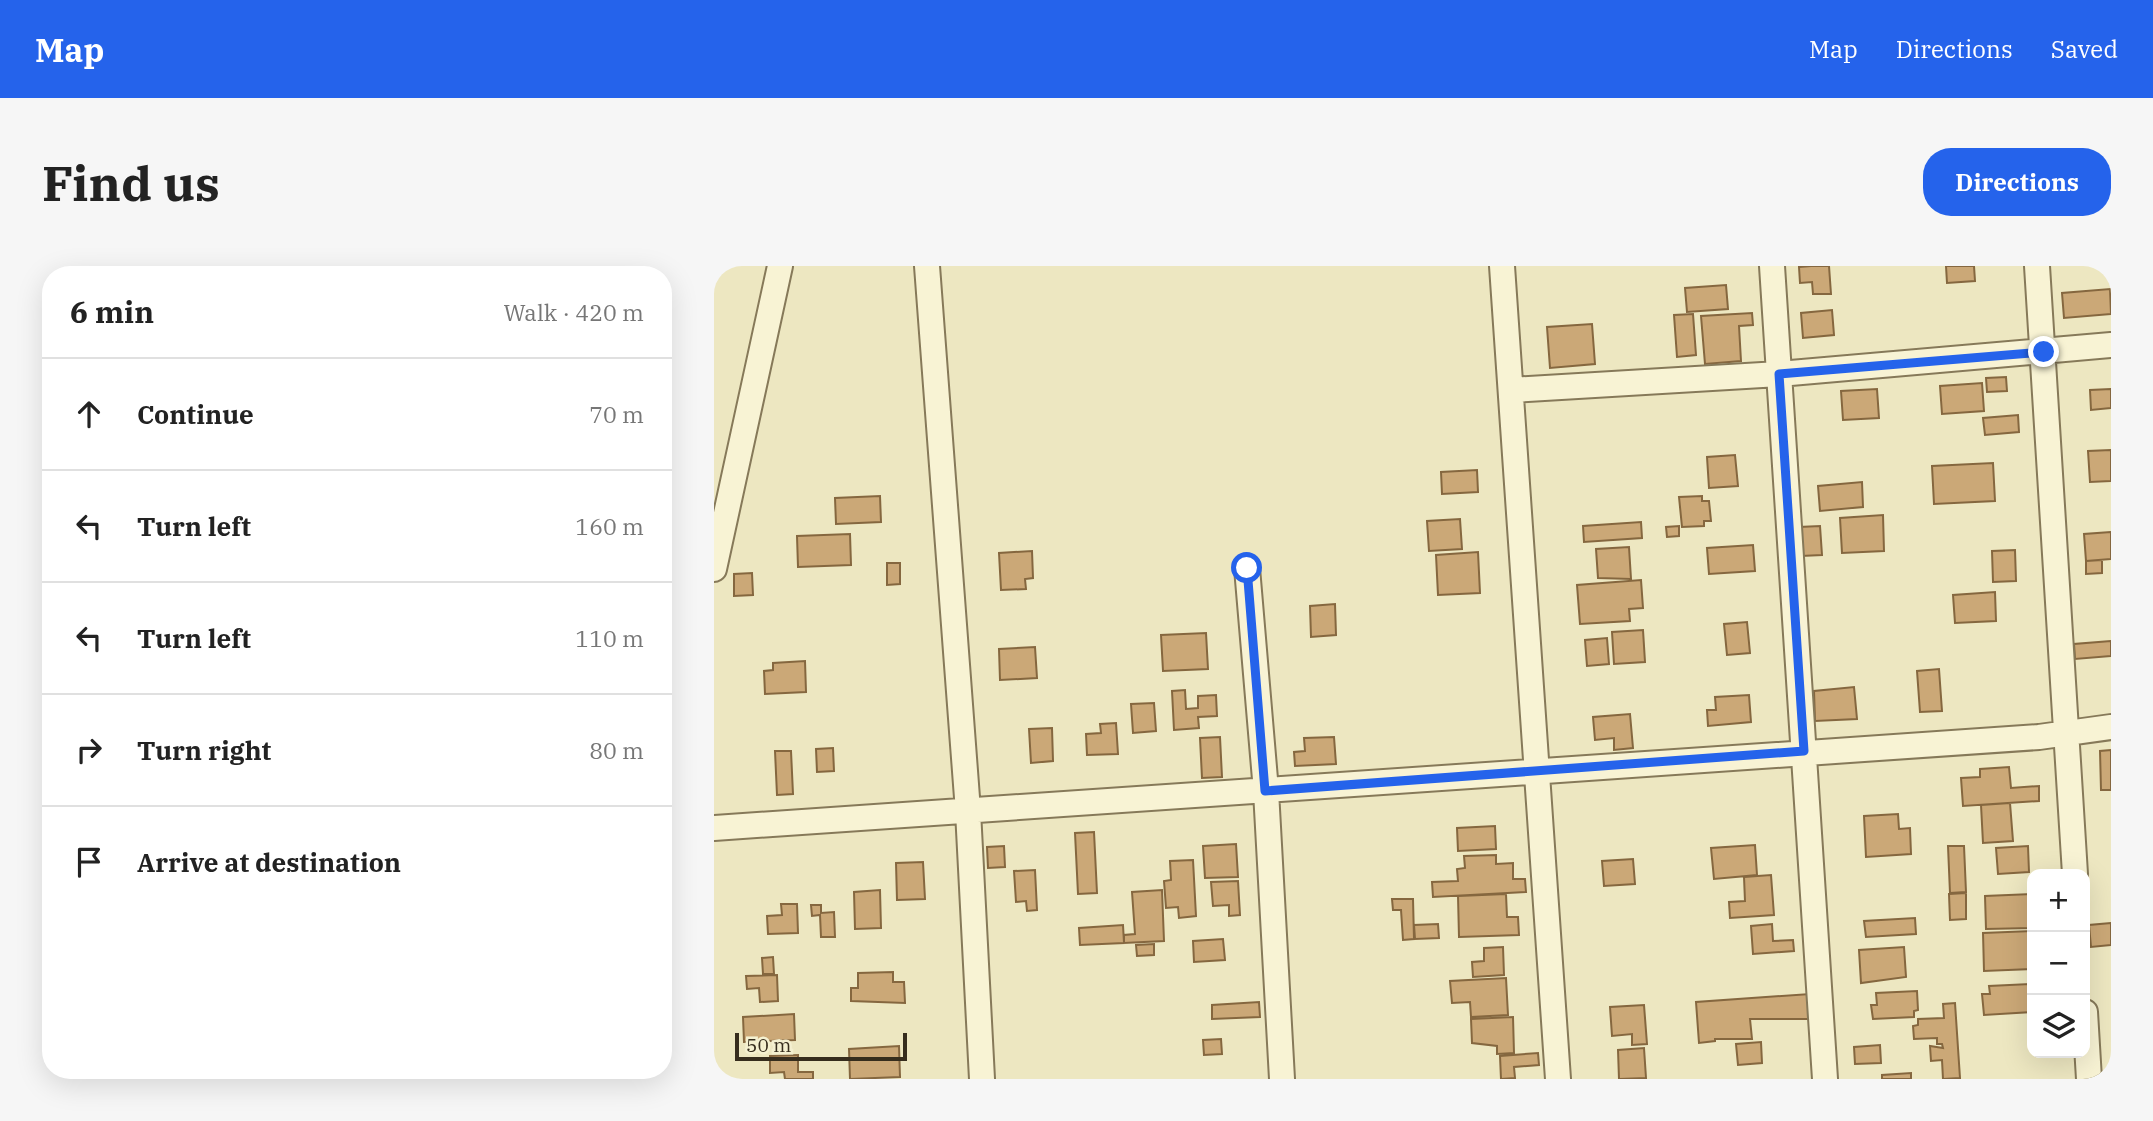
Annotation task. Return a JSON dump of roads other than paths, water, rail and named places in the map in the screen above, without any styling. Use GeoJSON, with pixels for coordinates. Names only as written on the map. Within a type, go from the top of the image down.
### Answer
{"type":"FeatureCollection","features":[{"type":"Feature","properties":{"kind":"street"},"geometry":{"type":"LineString","coordinates":[[714,569],[780,266]]}},
{"type":"Feature","properties":{"kind":"street"},"geometry":{"type":"LineString","coordinates":[[927,266],[968,811],[982,1079]]}},
{"type":"Feature","properties":{"kind":"street"},"geometry":{"type":"LineString","coordinates":[[1502,266],[1558,1079]]}},
{"type":"Feature","properties":{"kind":"street"},"geometry":{"type":"LineString","coordinates":[[1772,266],[1825,1079]]}},
{"type":"Feature","properties":{"kind":"street"},"geometry":{"type":"LineString","coordinates":[[2037,266],[2076,869]]}},
{"type":"Feature","properties":{"kind":"street"},"geometry":{"type":"LineString","coordinates":[[1511,390],[1779,374],[2111,345]]}},
{"type":"Feature","properties":{"kind":"street"},"geometry":{"type":"LineString","coordinates":[[1247,568],[1265,791],[1282,1079]]}},
{"type":"Feature","properties":{"kind":"street"},"geometry":{"type":"LineString","coordinates":[[714,828],[1537,772],[1804,751],[2039,737],[2111,727]]}},
{"type":"Feature","properties":{"kind":"street"},"geometry":{"type":"LineString","coordinates":[[2088,1058],[2089,1079]]}}]}
